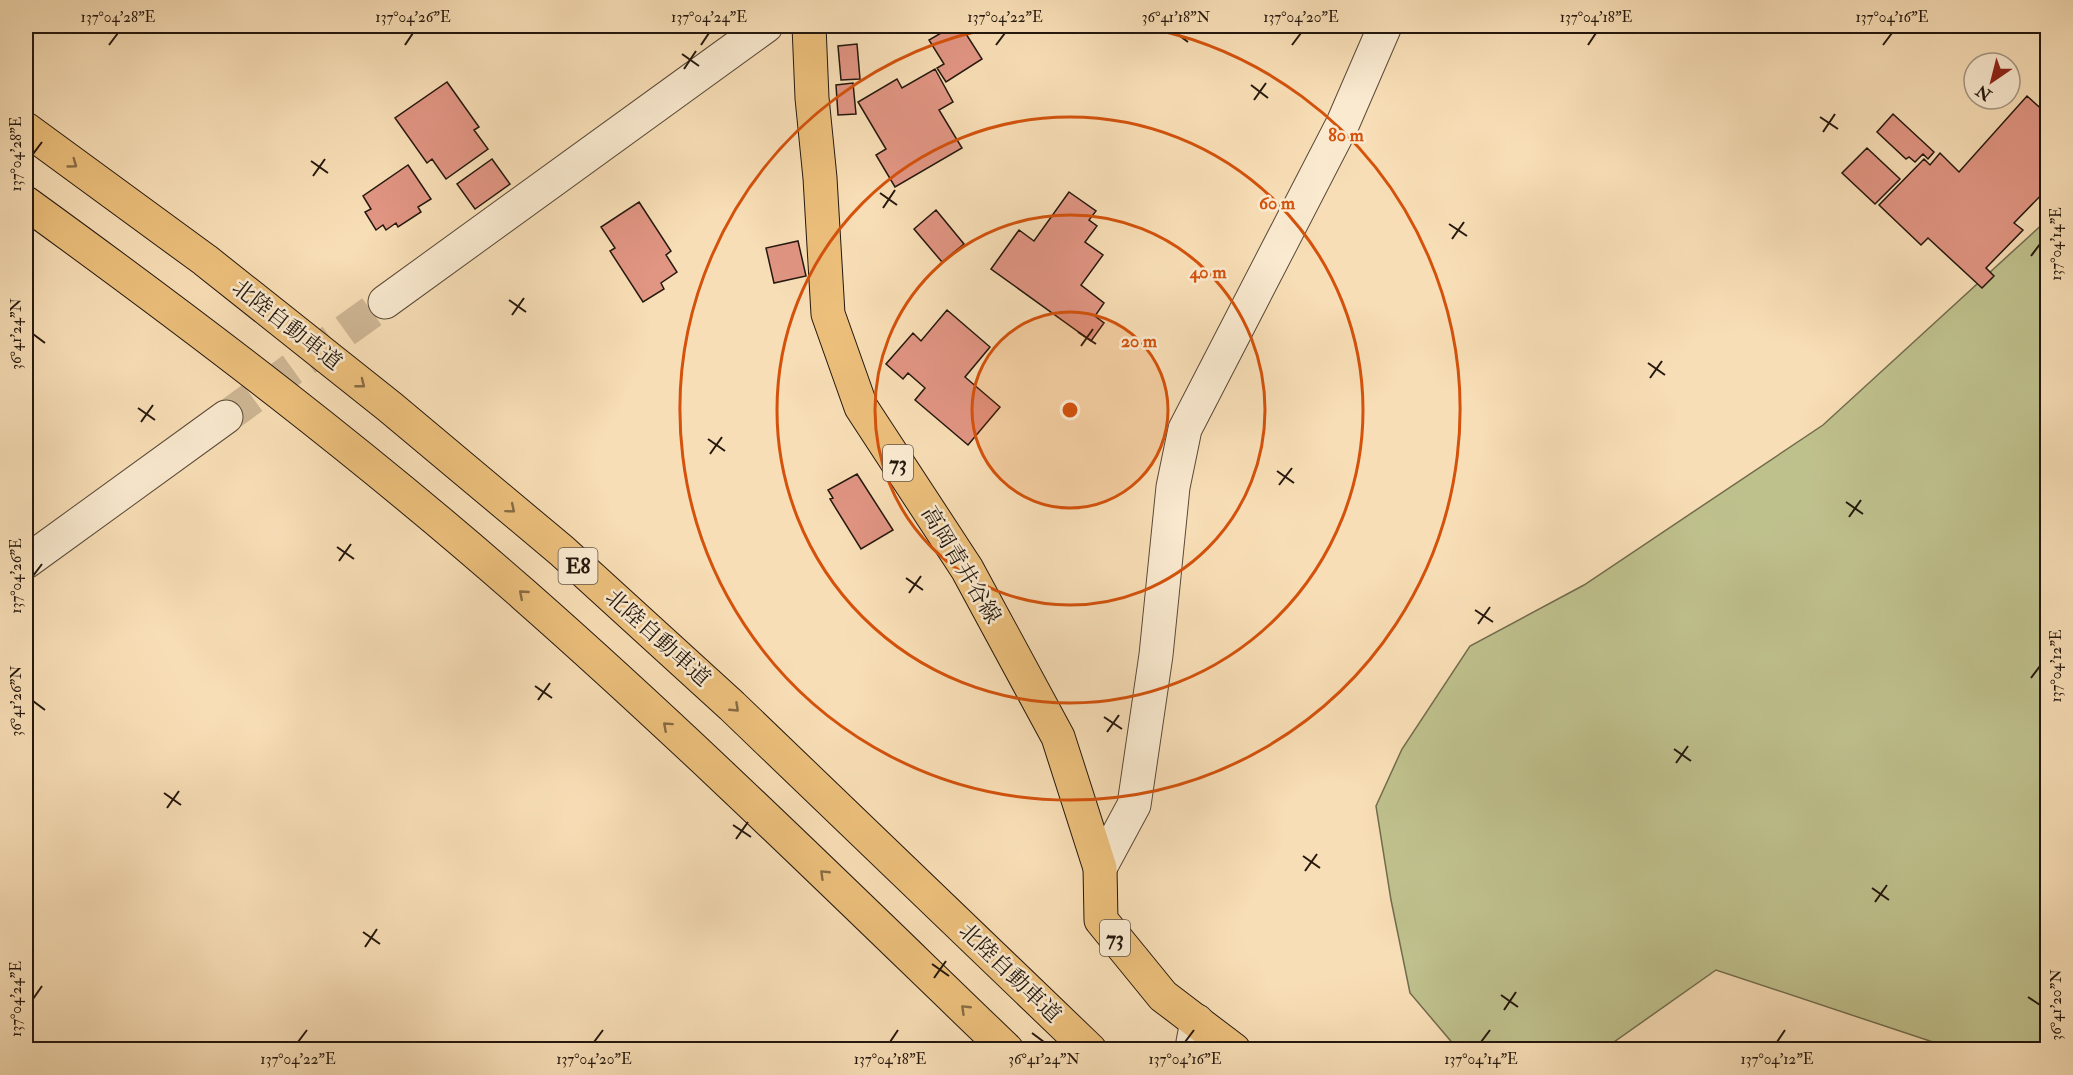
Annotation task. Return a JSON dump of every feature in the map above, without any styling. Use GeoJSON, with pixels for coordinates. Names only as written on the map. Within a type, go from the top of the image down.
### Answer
{"type":"FeatureCollection","features":[{"type":"Feature","properties":{"kind":"main road","name":"高岡青井谷線"},"geometry":{"type":"LineString","coordinates":[[809,26],[828,314],[861,407],[967,569],[1058,737],[1100,868],[1101,920],[1198,1035],[1234,1050]]}},
{"type":"Feature","properties":{"kind":"main road","name":"北陸自動車道"},"geometry":{"type":"LineString","coordinates":[[26,129],[205,260],[390,406],[562,552],[732,706],[1090,1050]]}},
{"type":"Feature","properties":{"kind":"main road","name":"E8"},"geometry":{"type":"LineString","coordinates":[[26,203],[168,306],[340,439],[523,594],[687,744],[1007,1050]]}},
{"type":"Feature","properties":{"kind":"street"},"geometry":{"type":"LineString","coordinates":[[385,302],[766,26]]}},
{"type":"Feature","properties":{"kind":"street"},"geometry":{"type":"LineString","coordinates":[[1100,868],[1134,805],[1156,655],[1173,487],[1185,429],[1343,123],[1384,26]]}},
{"type":"Feature","properties":{"kind":"street"},"geometry":{"type":"LineString","coordinates":[[26,562],[226,417]]}},
{"type":"Feature","properties":{"kind":"green space"},"geometry":{"type":"Polygon","coordinates":[[[2047,220],[2047,1049],[1954,1049],[1716,970],[1604,1049],[1469,1050],[1455,1046],[1410,993],[1391,900],[1376,806],[1402,749],[1470,646],[1584,585],[1823,425],[2047,220]]]}},
{"type":"Feature","properties":{"kind":"building"},"geometry":{"type":"Polygon","coordinates":[[[953,26],[961,26],[982,59],[946,82],[937,68],[944,64],[929,40],[953,26]]]}},
{"type":"Feature","properties":{"kind":"building"},"geometry":{"type":"Polygon","coordinates":[[[857,44],[860,79],[841,80],[838,46],[857,44]]]}},
{"type":"Feature","properties":{"kind":"building"},"geometry":{"type":"Polygon","coordinates":[[[935,69],[953,102],[939,110],[962,148],[895,187],[876,155],[886,149],[858,102],[897,79],[902,88],[935,69]]]}},
{"type":"Feature","properties":{"kind":"building"},"geometry":{"type":"Polygon","coordinates":[[[447,82],[479,127],[474,130],[488,149],[446,179],[432,159],[427,163],[395,118],[447,82]]]}},
{"type":"Feature","properties":{"kind":"building"},"geometry":{"type":"Polygon","coordinates":[[[853,83],[856,114],[838,115],[836,85],[853,83]]]}},
{"type":"Feature","properties":{"kind":"building"},"geometry":{"type":"Polygon","coordinates":[[[2027,96],[2048,115],[2048,188],[2014,223],[2023,230],[1986,268],[1994,276],[1982,288],[1928,238],[1921,245],[1879,205],[1924,159],[1930,165],[1940,153],[1959,172],[2014,111],[2022,111],[2022,102],[2027,96]]]}},
{"type":"Feature","properties":{"kind":"building"},"geometry":{"type":"Polygon","coordinates":[[[1893,114],[1934,152],[1928,159],[1923,154],[1915,162],[1909,157],[1906,159],[1877,132],[1893,114]]]}},
{"type":"Feature","properties":{"kind":"building"},"geometry":{"type":"Polygon","coordinates":[[[1867,148],[1900,179],[1875,204],[1842,173],[1867,148]]]}},
{"type":"Feature","properties":{"kind":"building"},"geometry":{"type":"Polygon","coordinates":[[[492,159],[510,184],[475,209],[457,184],[492,159]]]}},
{"type":"Feature","properties":{"kind":"building"},"geometry":{"type":"Polygon","coordinates":[[[408,165],[431,199],[418,207],[421,212],[398,227],[396,223],[386,230],[383,225],[376,230],[365,212],[371,209],[363,196],[408,165]]]}},
{"type":"Feature","properties":{"kind":"building"},"geometry":{"type":"Polygon","coordinates":[[[1069,192],[1096,211],[1089,220],[1097,226],[1085,242],[1103,255],[1081,285],[1104,303],[1095,316],[1104,323],[1091,341],[991,269],[1019,230],[1034,241],[1069,192]]]}},
{"type":"Feature","properties":{"kind":"building"},"geometry":{"type":"Polygon","coordinates":[[[639,202],[671,251],[666,255],[677,272],[661,283],[664,289],[643,302],[610,251],[615,248],[601,227],[639,202]]]}},
{"type":"Feature","properties":{"kind":"building"},"geometry":{"type":"Polygon","coordinates":[[[936,210],[964,244],[942,262],[914,229],[936,210]]]}},
{"type":"Feature","properties":{"kind":"building"},"geometry":{"type":"Polygon","coordinates":[[[798,241],[806,276],[774,283],[766,248],[798,241]]]}},
{"type":"Feature","properties":{"kind":"building"},"geometry":{"type":"Polygon","coordinates":[[[947,310],[990,347],[965,377],[1000,407],[968,445],[915,400],[925,388],[908,373],[903,379],[886,364],[913,333],[921,341],[947,310]]]}},
{"type":"Feature","properties":{"kind":"building"},"geometry":{"type":"Polygon","coordinates":[[[857,474],[893,530],[861,549],[830,499],[833,498],[828,490],[857,474]]]}},
{"type":"Feature","properties":{"kind":"tunnel"},"geometry":{"type":"LineString","coordinates":[[226,417],[385,302]]}}]}
